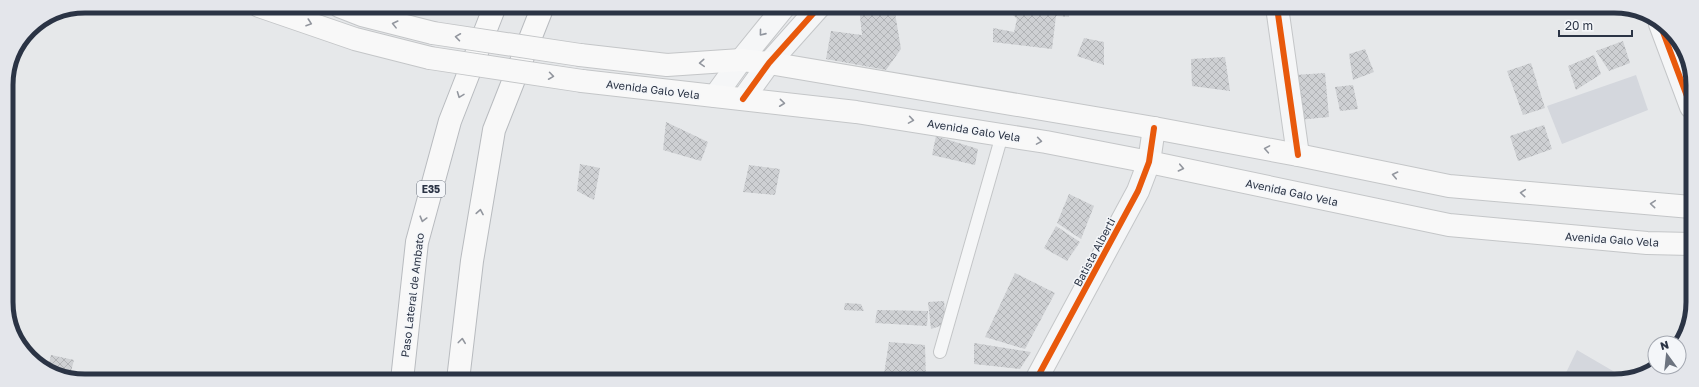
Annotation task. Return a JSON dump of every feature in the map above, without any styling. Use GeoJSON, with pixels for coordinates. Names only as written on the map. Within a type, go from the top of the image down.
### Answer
{"type":"FeatureCollection","features":[{"type":"Feature","properties":{"kind":"main road","name":"Avenida Galo Vela"},"geometry":{"type":"LineString","coordinates":[[279,13],[355,39],[430,58],[582,81],[856,112],[1002,135],[1149,162],[1449,225],[1647,243],[1686,244]]}},
{"type":"Feature","properties":{"kind":"main road"},"geometry":{"type":"LineString","coordinates":[[357,13],[433,33],[580,55],[667,65],[741,60],[769,63],[1154,128],[1298,155],[1449,186],[1686,206]]}},
{"type":"Feature","properties":{"kind":"main road","name":"Paso Lateral de Ambato"},"geometry":{"type":"LineString","coordinates":[[403,374],[416,242],[450,121],[492,13]]}},
{"type":"Feature","properties":{"kind":"main road"},"geometry":{"type":"LineString","coordinates":[[459,374],[472,261],[494,130],[540,13]]}},
{"type":"Feature","properties":{"kind":"street"},"geometry":{"type":"LineString","coordinates":[[715,96],[741,60],[779,13]]}},
{"type":"Feature","properties":{"kind":"street"},"geometry":{"type":"LineString","coordinates":[[743,99],[769,63],[814,13]]}},
{"type":"Feature","properties":{"kind":"street"},"geometry":{"type":"LineString","coordinates":[[1279,13],[1298,155]]}},
{"type":"Feature","properties":{"kind":"street"},"geometry":{"type":"LineString","coordinates":[[1663,32],[1686,94]]}},
{"type":"Feature","properties":{"kind":"street","name":"Batista Alberti"},"geometry":{"type":"LineString","coordinates":[[1039,374],[1138,191],[1149,162],[1154,128]]}},
{"type":"Feature","properties":{"kind":"lane"},"geometry":{"type":"LineString","coordinates":[[940,352],[1002,135]]}},
{"type":"Feature","properties":{"kind":"shaded area"},"geometry":{"type":"Polygon","coordinates":[[[1636,75],[1648,110],[1562,144],[1547,106],[1636,75]]]}},
{"type":"Feature","properties":{"kind":"shaded area"},"geometry":{"type":"Polygon","coordinates":[[[1577,350],[1618,374],[1565,374],[1577,350]]]}},
{"type":"Feature","properties":{"kind":"building"},"geometry":{"type":"Polygon","coordinates":[[[860,13],[895,13],[901,49],[886,70],[826,59],[831,31],[862,35],[860,13]]]}},
{"type":"Feature","properties":{"kind":"building"},"geometry":{"type":"Polygon","coordinates":[[[1011,13],[1069,13],[1069,17],[1056,16],[1052,49],[993,42],[993,28],[1014,32],[1017,19],[1011,13]]]}},
{"type":"Feature","properties":{"kind":"building"},"geometry":{"type":"Polygon","coordinates":[[[1084,38],[1104,42],[1104,65],[1077,56],[1084,38]]]}},
{"type":"Feature","properties":{"kind":"building"},"geometry":{"type":"Polygon","coordinates":[[[1623,41],[1630,63],[1609,71],[1596,51],[1623,41]]]}},
{"type":"Feature","properties":{"kind":"building"},"geometry":{"type":"Polygon","coordinates":[[[1365,49],[1374,72],[1353,80],[1349,54],[1365,49]]]}},
{"type":"Feature","properties":{"kind":"building"},"geometry":{"type":"Polygon","coordinates":[[[1594,55],[1601,74],[1576,90],[1568,66],[1594,55]]]}},
{"type":"Feature","properties":{"kind":"building"},"geometry":{"type":"Polygon","coordinates":[[[1225,57],[1230,91],[1192,86],[1191,59],[1225,57]]]}},
{"type":"Feature","properties":{"kind":"building"},"geometry":{"type":"Polygon","coordinates":[[[1531,63],[1545,108],[1523,115],[1507,71],[1531,63]]]}},
{"type":"Feature","properties":{"kind":"building"},"geometry":{"type":"Polygon","coordinates":[[[1325,73],[1329,117],[1298,120],[1295,75],[1325,73]]]}},
{"type":"Feature","properties":{"kind":"building"},"geometry":{"type":"Polygon","coordinates":[[[1353,85],[1358,109],[1340,111],[1335,87],[1353,85]]]}},
{"type":"Feature","properties":{"kind":"building"},"geometry":{"type":"Polygon","coordinates":[[[666,122],[708,142],[701,161],[663,150],[666,122]]]}},
{"type":"Feature","properties":{"kind":"building"},"geometry":{"type":"Polygon","coordinates":[[[1544,125],[1552,149],[1518,161],[1510,136],[1544,125]]]}},
{"type":"Feature","properties":{"kind":"building"},"geometry":{"type":"Polygon","coordinates":[[[936,136],[978,149],[975,165],[932,155],[936,136]]]}},
{"type":"Feature","properties":{"kind":"building"},"geometry":{"type":"Polygon","coordinates":[[[580,164],[600,168],[594,200],[577,191],[580,164]]]}},
{"type":"Feature","properties":{"kind":"building"},"geometry":{"type":"Polygon","coordinates":[[[749,165],[780,169],[775,195],[743,192],[749,165]]]}},
{"type":"Feature","properties":{"kind":"building"},"geometry":{"type":"Polygon","coordinates":[[[1069,194],[1094,206],[1081,239],[1057,223],[1069,194]]]}},
{"type":"Feature","properties":{"kind":"building"},"geometry":{"type":"Polygon","coordinates":[[[1056,226],[1080,242],[1067,261],[1044,248],[1056,226]]]}},
{"type":"Feature","properties":{"kind":"building"},"geometry":{"type":"Polygon","coordinates":[[[1015,273],[1055,293],[1025,349],[985,337],[1015,273]]]}},
{"type":"Feature","properties":{"kind":"building"},"geometry":{"type":"Polygon","coordinates":[[[944,301],[946,324],[931,329],[928,302],[944,301]]]}},
{"type":"Feature","properties":{"kind":"building"},"geometry":{"type":"Polygon","coordinates":[[[845,303],[861,304],[864,311],[844,310],[845,303]]]}},
{"type":"Feature","properties":{"kind":"building"},"geometry":{"type":"Polygon","coordinates":[[[877,310],[928,311],[927,326],[875,323],[877,310]]]}},
{"type":"Feature","properties":{"kind":"building"},"geometry":{"type":"Polygon","coordinates":[[[889,342],[925,345],[926,374],[884,374],[889,342]]]}},
{"type":"Feature","properties":{"kind":"building"},"geometry":{"type":"Polygon","coordinates":[[[974,343],[1031,352],[1020,369],[974,364],[974,343]]]}},
{"type":"Feature","properties":{"kind":"building"},"geometry":{"type":"Polygon","coordinates":[[[51,355],[74,360],[71,373],[58,369],[49,364],[51,355]]]}},
{"type":"Feature","properties":{"kind":"cycle path"},"geometry":{"type":"LineString","coordinates":[[743,99],[769,63],[814,13]]}},
{"type":"Feature","properties":{"kind":"cycle path"},"geometry":{"type":"LineString","coordinates":[[1278,13],[1298,155]]}},
{"type":"Feature","properties":{"kind":"cycle path"},"geometry":{"type":"LineString","coordinates":[[1663,32],[1686,94]]}},
{"type":"Feature","properties":{"kind":"cycle path"},"geometry":{"type":"LineString","coordinates":[[1039,374],[1138,191],[1149,162],[1154,128]]}}]}
